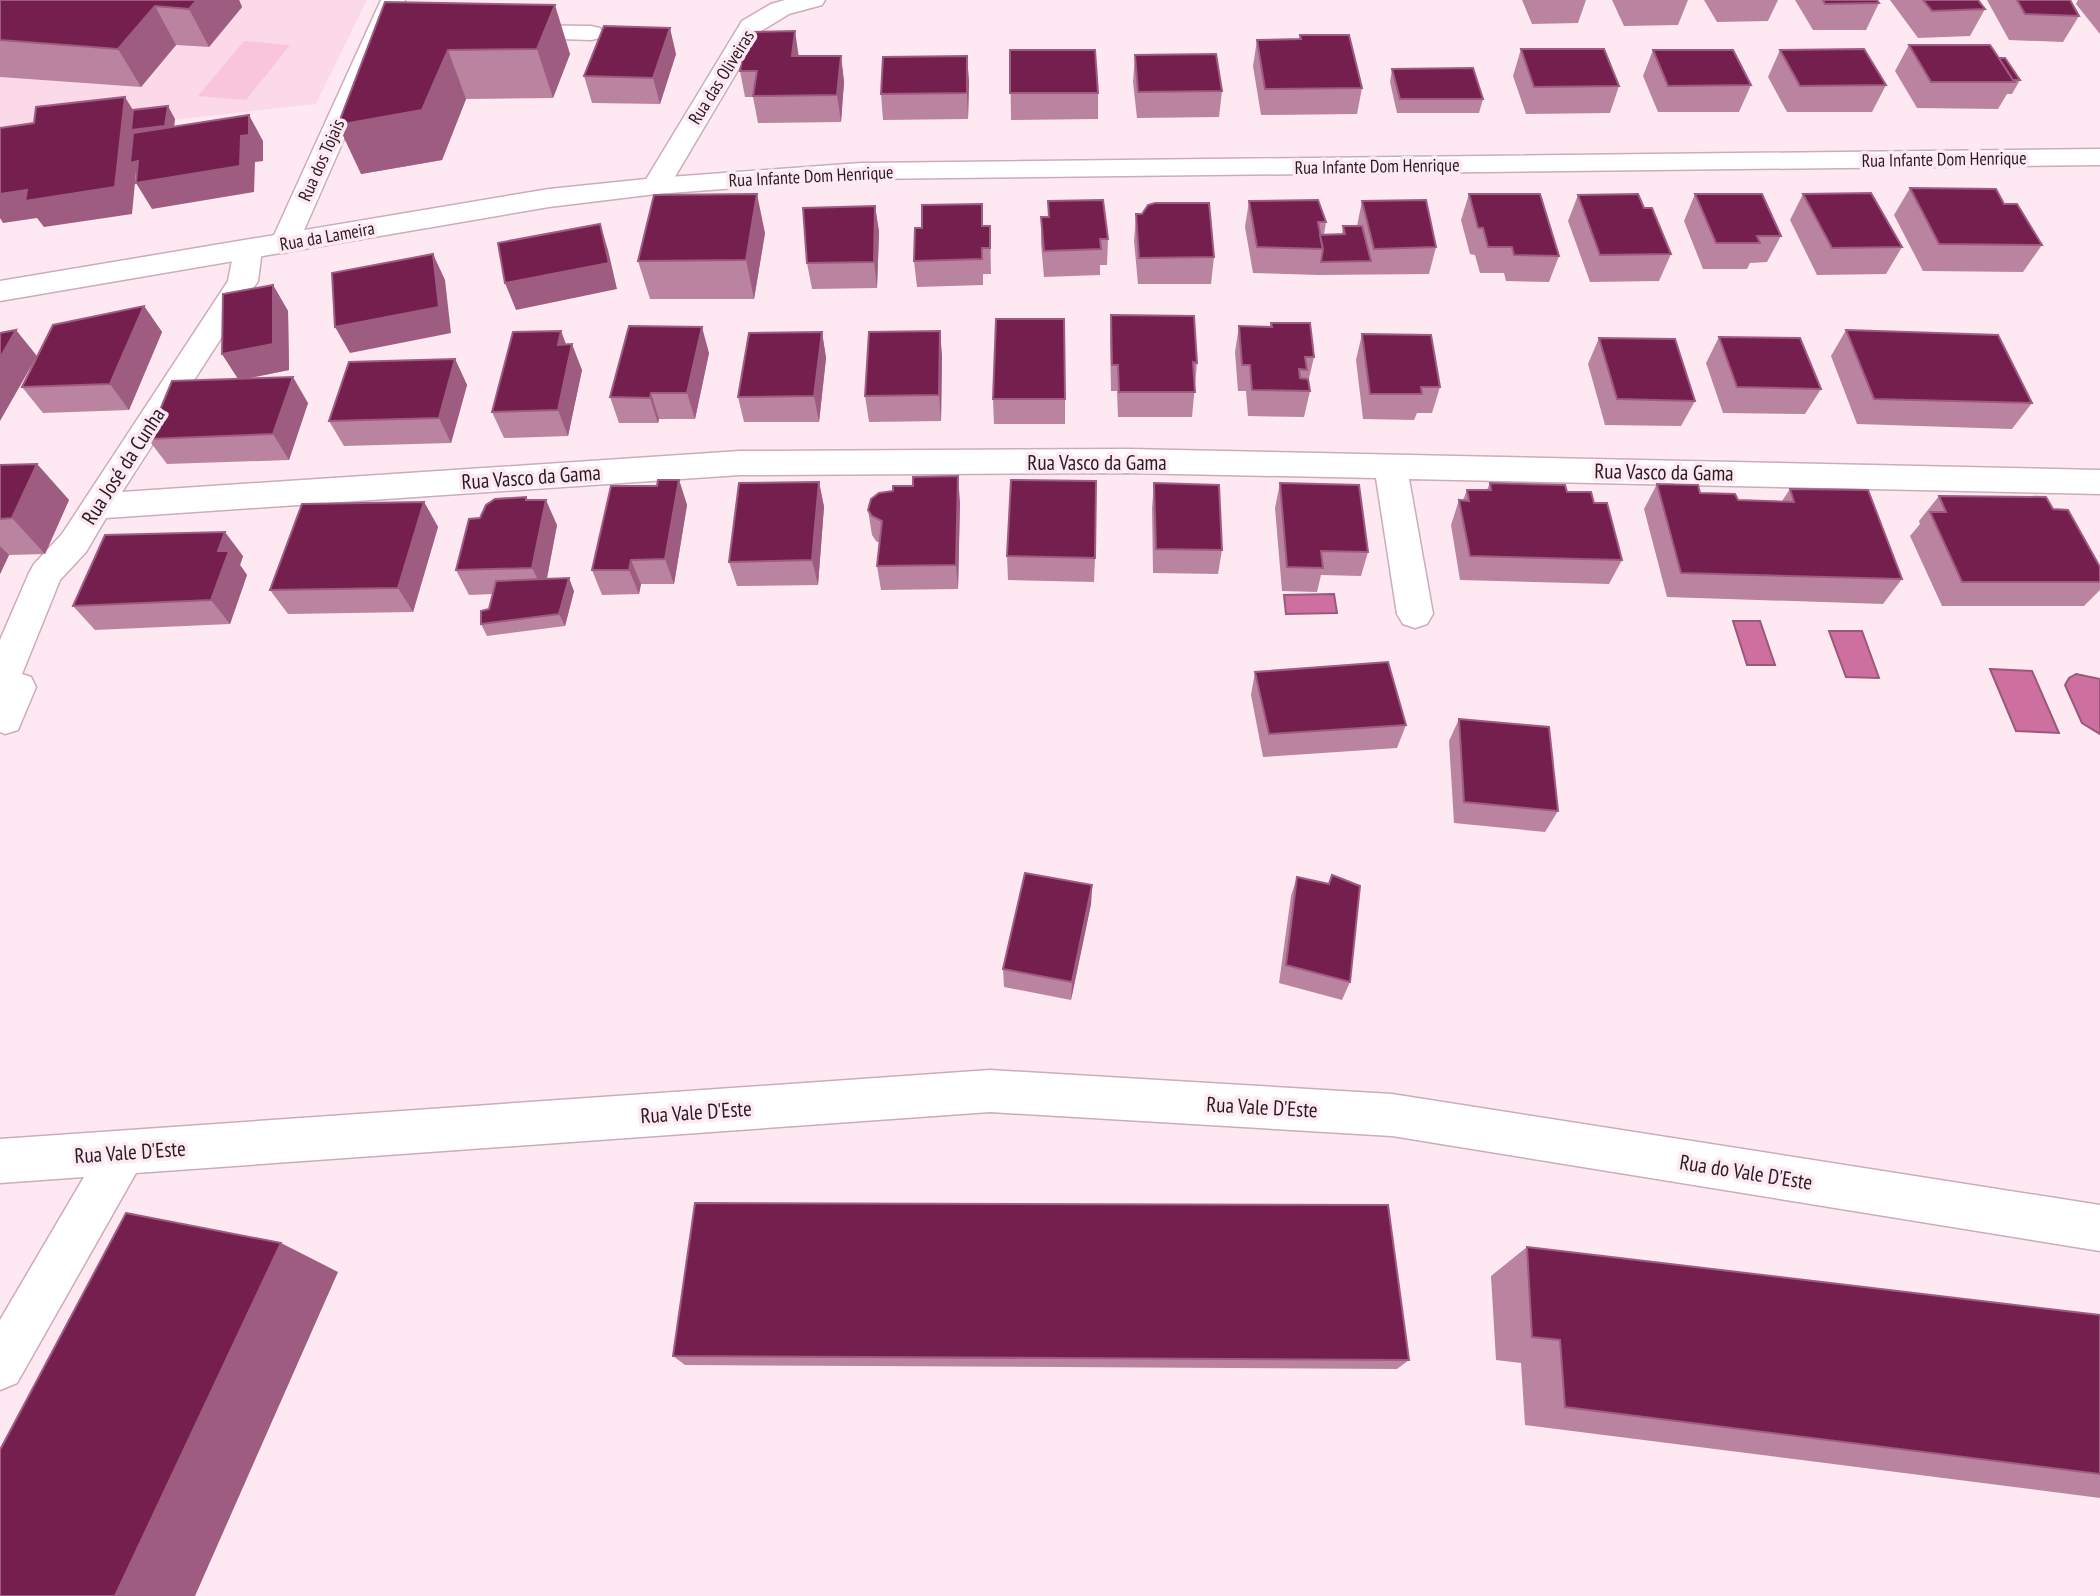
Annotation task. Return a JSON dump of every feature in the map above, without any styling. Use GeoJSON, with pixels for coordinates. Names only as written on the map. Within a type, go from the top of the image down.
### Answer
{"type":"FeatureCollection","features":[{"type":"Feature","properties":{"kind":"street","name":"Rua dos Tojais"},"geometry":{"type":"LineString","coordinates":[[284,244],[393,29],[393,0]]}},
{"type":"Feature","properties":{"kind":"street","name":"Rua das Oliveiras"},"geometry":{"type":"LineString","coordinates":[[656,186],[751,26],[780,9],[813,0]]}},
{"type":"Feature","properties":{"kind":"street"},"geometry":{"type":"LineString","coordinates":[[485,31],[592,33]]}},
{"type":"Feature","properties":{"kind":"street","name":"Rua Infante Dom Henrique"},"geometry":{"type":"LineString","coordinates":[[656,186],[861,171],[2100,157]]}},
{"type":"Feature","properties":{"kind":"street","name":"Rua da Lameira"},"geometry":{"type":"LineString","coordinates":[[0,291],[549,198],[656,186]]}},
{"type":"Feature","properties":{"kind":"street","name":"Rua José da Cunha"},"geometry":{"type":"LineString","coordinates":[[2,697],[46,573],[74,543],[243,281],[247,250]]}},
{"type":"Feature","properties":{"kind":"street","name":"Rua Vasco da Gama"},"geometry":{"type":"LineString","coordinates":[[96,506],[740,463],[1128,461],[2100,482]]}},
{"type":"Feature","properties":{"kind":"street"},"geometry":{"type":"LineString","coordinates":[[1390,466],[1415,614]]}},
{"type":"Feature","properties":{"kind":"street","name":"Rua Vale D'Este"},"geometry":{"type":"LineString","coordinates":[[0,1161],[990,1091],[1392,1115]]}},
{"type":"Feature","properties":{"kind":"street","name":"Rua do Vale D'Este"},"geometry":{"type":"LineString","coordinates":[[1392,1115],[2100,1228]]}},
{"type":"Feature","properties":{"kind":"street"},"geometry":{"type":"LineString","coordinates":[[0,1366],[122,1153]]}},
{"type":"Feature","properties":{"kind":"shaded area"},"geometry":{"type":"Polygon","coordinates":[[[0,0],[367,0],[316,104],[0,139],[0,0]]]}},
{"type":"Feature","properties":{"kind":"shaded area"},"geometry":{"type":"Polygon","coordinates":[[[244,41],[290,45],[246,100],[198,96],[244,41]]]}},
{"type":"Feature","properties":{"kind":"shaded area"},"geometry":{"type":"Polygon","coordinates":[[[1334,594],[1337,613],[1286,614],[1284,595],[1334,594]]]}},
{"type":"Feature","properties":{"kind":"shaded area"},"geometry":{"type":"Polygon","coordinates":[[[1733,621],[1760,621],[1775,665],[1747,665],[1733,621]]]}},
{"type":"Feature","properties":{"kind":"shaded area"},"geometry":{"type":"Polygon","coordinates":[[[1829,631],[1862,631],[1879,678],[1846,677],[1829,631]]]}},
{"type":"Feature","properties":{"kind":"shaded area"},"geometry":{"type":"Polygon","coordinates":[[[1990,669],[2032,671],[2059,733],[2016,731],[1990,669]]]}},
{"type":"Feature","properties":{"kind":"shaded area"},"geometry":{"type":"Polygon","coordinates":[[[2076,674],[2100,679],[2100,734],[2082,723],[2065,685],[2069,678],[2076,674]]]}},
{"type":"Feature","properties":{"kind":"building"},"geometry":{"type":"Polygon","coordinates":[[[0,0],[197,0],[189,9],[155,6],[118,49],[0,40],[0,0]]]}},
{"type":"Feature","properties":{"kind":"building"},"geometry":{"type":"Polygon","coordinates":[[[1823,0],[1877,0],[1879,3],[1825,4],[1823,0]]]}},
{"type":"Feature","properties":{"kind":"building"},"geometry":{"type":"Polygon","coordinates":[[[1923,0],[1978,0],[1985,9],[1932,11],[1923,0]]]}},
{"type":"Feature","properties":{"kind":"building"},"geometry":{"type":"Polygon","coordinates":[[[2017,0],[2070,0],[2079,16],[2025,14],[2017,0]]]}},
{"type":"Feature","properties":{"kind":"building"},"geometry":{"type":"Polygon","coordinates":[[[385,2],[555,5],[537,49],[448,50],[422,110],[338,125],[385,2]]]}},
{"type":"Feature","properties":{"kind":"building"},"geometry":{"type":"Polygon","coordinates":[[[604,26],[670,28],[653,78],[584,76],[604,26]]]}},
{"type":"Feature","properties":{"kind":"building"},"geometry":{"type":"Polygon","coordinates":[[[795,31],[792,56],[841,56],[837,95],[753,96],[757,71],[740,71],[747,32],[795,31]]]}},
{"type":"Feature","properties":{"kind":"building"},"geometry":{"type":"Polygon","coordinates":[[[1300,35],[1349,35],[1362,88],[1265,89],[1257,40],[1301,39],[1300,35]]]}},
{"type":"Feature","properties":{"kind":"building"},"geometry":{"type":"Polygon","coordinates":[[[1909,45],[1990,45],[2015,82],[1931,82],[1909,45]]]}},
{"type":"Feature","properties":{"kind":"building"},"geometry":{"type":"Polygon","coordinates":[[[1521,49],[1604,49],[1619,86],[1534,87],[1521,49]]]}},
{"type":"Feature","properties":{"kind":"building"},"geometry":{"type":"Polygon","coordinates":[[[1864,49],[1886,85],[1800,86],[1780,50],[1864,49]]]}},
{"type":"Feature","properties":{"kind":"building"},"geometry":{"type":"Polygon","coordinates":[[[1010,50],[1095,50],[1098,93],[1010,93],[1010,50]]]}},
{"type":"Feature","properties":{"kind":"building"},"geometry":{"type":"Polygon","coordinates":[[[1653,50],[1733,50],[1751,85],[1668,86],[1653,50]]]}},
{"type":"Feature","properties":{"kind":"building"},"geometry":{"type":"Polygon","coordinates":[[[1216,54],[1222,91],[1138,92],[1135,55],[1216,54]]]}},
{"type":"Feature","properties":{"kind":"building"},"geometry":{"type":"Polygon","coordinates":[[[967,56],[967,93],[881,94],[883,57],[967,56]]]}},
{"type":"Feature","properties":{"kind":"building"},"geometry":{"type":"Polygon","coordinates":[[[1999,58],[2005,58],[2020,80],[2013,80],[1999,58]]]}},
{"type":"Feature","properties":{"kind":"building"},"geometry":{"type":"Polygon","coordinates":[[[1473,68],[1483,99],[1400,99],[1392,69],[1473,68]]]}},
{"type":"Feature","properties":{"kind":"building"},"geometry":{"type":"Polygon","coordinates":[[[125,97],[115,187],[25,201],[27,190],[0,194],[0,128],[34,123],[36,107],[125,97]]]}},
{"type":"Feature","properties":{"kind":"building"},"geometry":{"type":"Polygon","coordinates":[[[168,106],[165,126],[131,130],[133,110],[168,106]]]}},
{"type":"Feature","properties":{"kind":"building"},"geometry":{"type":"Polygon","coordinates":[[[249,115],[249,135],[241,136],[240,166],[136,183],[138,161],[130,163],[133,133],[249,115]]]}},
{"type":"Feature","properties":{"kind":"building"},"geometry":{"type":"Polygon","coordinates":[[[1910,188],[1996,189],[2004,204],[2017,204],[2042,245],[1939,244],[1910,188]]]}},
{"type":"Feature","properties":{"kind":"building"},"geometry":{"type":"Polygon","coordinates":[[[1871,193],[1902,247],[1832,248],[1803,194],[1871,193]]]}},
{"type":"Feature","properties":{"kind":"building"},"geometry":{"type":"Polygon","coordinates":[[[757,194],[746,260],[638,261],[654,195],[757,194]]]}},
{"type":"Feature","properties":{"kind":"building"},"geometry":{"type":"Polygon","coordinates":[[[1469,194],[1540,194],[1559,256],[1514,255],[1512,247],[1488,247],[1483,228],[1478,228],[1469,194]]]}},
{"type":"Feature","properties":{"kind":"building"},"geometry":{"type":"Polygon","coordinates":[[[1638,194],[1644,208],[1652,208],[1671,254],[1600,255],[1578,195],[1638,194]]]}},
{"type":"Feature","properties":{"kind":"building"},"geometry":{"type":"Polygon","coordinates":[[[1695,194],[1762,194],[1781,236],[1757,236],[1760,243],[1716,243],[1695,194]]]}},
{"type":"Feature","properties":{"kind":"building"},"geometry":{"type":"Polygon","coordinates":[[[1103,200],[1108,239],[1100,239],[1101,249],[1044,251],[1041,217],[1049,217],[1048,201],[1103,200]]]}},
{"type":"Feature","properties":{"kind":"building"},"geometry":{"type":"Polygon","coordinates":[[[1318,200],[1326,222],[1318,222],[1323,249],[1257,247],[1249,201],[1318,200]]]}},
{"type":"Feature","properties":{"kind":"building"},"geometry":{"type":"Polygon","coordinates":[[[1426,200],[1436,247],[1374,249],[1362,201],[1426,200]]]}},
{"type":"Feature","properties":{"kind":"building"},"geometry":{"type":"Polygon","coordinates":[[[1209,203],[1214,257],[1139,258],[1136,214],[1142,214],[1148,205],[1209,203]]]}},
{"type":"Feature","properties":{"kind":"building"},"geometry":{"type":"Polygon","coordinates":[[[982,204],[982,226],[990,226],[990,248],[982,248],[982,259],[914,261],[915,228],[922,228],[922,205],[982,204]]]}},
{"type":"Feature","properties":{"kind":"building"},"geometry":{"type":"Polygon","coordinates":[[[875,206],[874,262],[807,263],[803,208],[875,206]]]}},
{"type":"Feature","properties":{"kind":"building"},"geometry":{"type":"Polygon","coordinates":[[[600,224],[609,263],[505,283],[498,243],[600,224]]]}},
{"type":"Feature","properties":{"kind":"building"},"geometry":{"type":"Polygon","coordinates":[[[1343,226],[1362,226],[1371,261],[1321,262],[1323,249],[1320,235],[1345,234],[1343,226]]]}},
{"type":"Feature","properties":{"kind":"building"},"geometry":{"type":"Polygon","coordinates":[[[433,254],[439,307],[335,327],[332,273],[433,254]]]}},
{"type":"Feature","properties":{"kind":"building"},"geometry":{"type":"Polygon","coordinates":[[[273,285],[273,344],[222,354],[223,294],[273,285]]]}},
{"type":"Feature","properties":{"kind":"building"},"geometry":{"type":"Polygon","coordinates":[[[144,306],[110,384],[22,387],[53,325],[144,306]]]}},
{"type":"Feature","properties":{"kind":"building"},"geometry":{"type":"Polygon","coordinates":[[[1111,315],[1194,316],[1197,363],[1193,362],[1195,392],[1119,392],[1118,365],[1112,365],[1111,315]]]}},
{"type":"Feature","properties":{"kind":"building"},"geometry":{"type":"Polygon","coordinates":[[[996,319],[1064,319],[1065,399],[993,399],[996,319]]]}},
{"type":"Feature","properties":{"kind":"building"},"geometry":{"type":"Polygon","coordinates":[[[1271,323],[1310,323],[1314,357],[1305,357],[1307,370],[1299,369],[1300,378],[1308,379],[1310,391],[1252,390],[1250,365],[1242,365],[1239,326],[1272,327],[1271,323]]]}},
{"type":"Feature","properties":{"kind":"building"},"geometry":{"type":"Polygon","coordinates":[[[629,326],[702,327],[687,393],[651,393],[650,398],[610,397],[629,326]]]}},
{"type":"Feature","properties":{"kind":"building"},"geometry":{"type":"Polygon","coordinates":[[[16,330],[0,358],[0,333],[16,330]]]}},
{"type":"Feature","properties":{"kind":"building"},"geometry":{"type":"Polygon","coordinates":[[[1846,330],[1998,335],[2032,403],[1874,399],[1846,330]]]}},
{"type":"Feature","properties":{"kind":"building"},"geometry":{"type":"Polygon","coordinates":[[[561,331],[558,345],[572,344],[558,410],[492,412],[513,332],[561,331]]]}},
{"type":"Feature","properties":{"kind":"building"},"geometry":{"type":"Polygon","coordinates":[[[940,331],[939,395],[865,396],[869,332],[940,331]]]}},
{"type":"Feature","properties":{"kind":"building"},"geometry":{"type":"Polygon","coordinates":[[[822,332],[814,396],[738,397],[749,333],[822,332]]]}},
{"type":"Feature","properties":{"kind":"building"},"geometry":{"type":"Polygon","coordinates":[[[1362,334],[1431,335],[1440,387],[1421,387],[1422,394],[1370,394],[1362,334]]]}},
{"type":"Feature","properties":{"kind":"building"},"geometry":{"type":"Polygon","coordinates":[[[1719,337],[1800,338],[1821,389],[1737,387],[1719,337]]]}},
{"type":"Feature","properties":{"kind":"building"},"geometry":{"type":"Polygon","coordinates":[[[1599,338],[1675,339],[1695,401],[1617,399],[1599,338]]]}},
{"type":"Feature","properties":{"kind":"building"},"geometry":{"type":"Polygon","coordinates":[[[455,359],[439,418],[329,421],[349,362],[455,359]]]}},
{"type":"Feature","properties":{"kind":"building"},"geometry":{"type":"Polygon","coordinates":[[[293,377],[273,434],[148,439],[172,381],[293,377]]]}},
{"type":"Feature","properties":{"kind":"building"},"geometry":{"type":"Polygon","coordinates":[[[37,464],[12,518],[0,519],[0,465],[37,464]]]}},
{"type":"Feature","properties":{"kind":"building"},"geometry":{"type":"Polygon","coordinates":[[[958,476],[956,565],[877,566],[882,521],[872,516],[868,510],[871,499],[879,493],[893,491],[893,486],[913,486],[913,477],[958,476]]]}},
{"type":"Feature","properties":{"kind":"building"},"geometry":{"type":"Polygon","coordinates":[[[658,480],[679,480],[665,559],[631,560],[629,570],[592,570],[611,486],[657,486],[658,480]]]}},
{"type":"Feature","properties":{"kind":"building"},"geometry":{"type":"Polygon","coordinates":[[[1011,480],[1096,481],[1095,558],[1007,556],[1011,480]]]}},
{"type":"Feature","properties":{"kind":"building"},"geometry":{"type":"Polygon","coordinates":[[[819,482],[812,560],[729,562],[739,483],[819,482]]]}},
{"type":"Feature","properties":{"kind":"building"},"geometry":{"type":"Polygon","coordinates":[[[1154,483],[1219,485],[1222,550],[1156,549],[1154,483]]]}},
{"type":"Feature","properties":{"kind":"building"},"geometry":{"type":"Polygon","coordinates":[[[1280,483],[1359,485],[1368,552],[1321,551],[1323,568],[1287,567],[1280,483]]]}},
{"type":"Feature","properties":{"kind":"building"},"geometry":{"type":"Polygon","coordinates":[[[1490,483],[1565,485],[1567,492],[1591,492],[1594,503],[1607,503],[1622,560],[1470,556],[1459,500],[1469,501],[1467,490],[1491,490],[1490,483]]]}},
{"type":"Feature","properties":{"kind":"building"},"geometry":{"type":"Polygon","coordinates":[[[1657,484],[1698,485],[1700,493],[1735,494],[1738,500],[1794,502],[1790,489],[1868,490],[1902,579],[1681,573],[1657,484]]]}},
{"type":"Feature","properties":{"kind":"building"},"geometry":{"type":"Polygon","coordinates":[[[1939,496],[2046,497],[2053,509],[2068,510],[2100,567],[2100,582],[1962,582],[1930,512],[1946,512],[1939,496]]]}},
{"type":"Feature","properties":{"kind":"building"},"geometry":{"type":"Polygon","coordinates":[[[526,497],[526,500],[546,500],[532,568],[456,570],[469,519],[480,518],[486,505],[495,499],[526,497]]]}},
{"type":"Feature","properties":{"kind":"building"},"geometry":{"type":"Polygon","coordinates":[[[424,502],[398,588],[270,590],[302,504],[424,502]]]}},
{"type":"Feature","properties":{"kind":"building"},"geometry":{"type":"Polygon","coordinates":[[[225,532],[218,551],[229,551],[211,600],[73,606],[105,535],[225,532]]]}},
{"type":"Feature","properties":{"kind":"building"},"geometry":{"type":"Polygon","coordinates":[[[569,578],[559,614],[481,624],[481,611],[489,609],[496,581],[569,578]]]}},
{"type":"Feature","properties":{"kind":"building"},"geometry":{"type":"Polygon","coordinates":[[[1388,662],[1406,725],[1269,734],[1255,672],[1388,662]]]}},
{"type":"Feature","properties":{"kind":"building"},"geometry":{"type":"Polygon","coordinates":[[[1459,719],[1549,727],[1558,811],[1464,802],[1459,719]]]}},
{"type":"Feature","properties":{"kind":"building"},"geometry":{"type":"Polygon","coordinates":[[[1025,873],[1092,885],[1072,982],[1003,969],[1025,873]]]}},
{"type":"Feature","properties":{"kind":"building"},"geometry":{"type":"Polygon","coordinates":[[[1332,875],[1360,886],[1350,982],[1286,965],[1297,877],[1329,884],[1332,875]]]}},
{"type":"Feature","properties":{"kind":"building"},"geometry":{"type":"Polygon","coordinates":[[[695,1203],[1388,1205],[1409,1360],[673,1356],[695,1203]]]}},
{"type":"Feature","properties":{"kind":"building"},"geometry":{"type":"Polygon","coordinates":[[[126,1213],[281,1243],[115,1596],[0,1596],[0,1450],[126,1213]]]}},
{"type":"Feature","properties":{"kind":"building"},"geometry":{"type":"Polygon","coordinates":[[[1527,1247],[2100,1315],[2100,1474],[1565,1407],[1560,1340],[1532,1337],[1527,1247]]]}}]}
